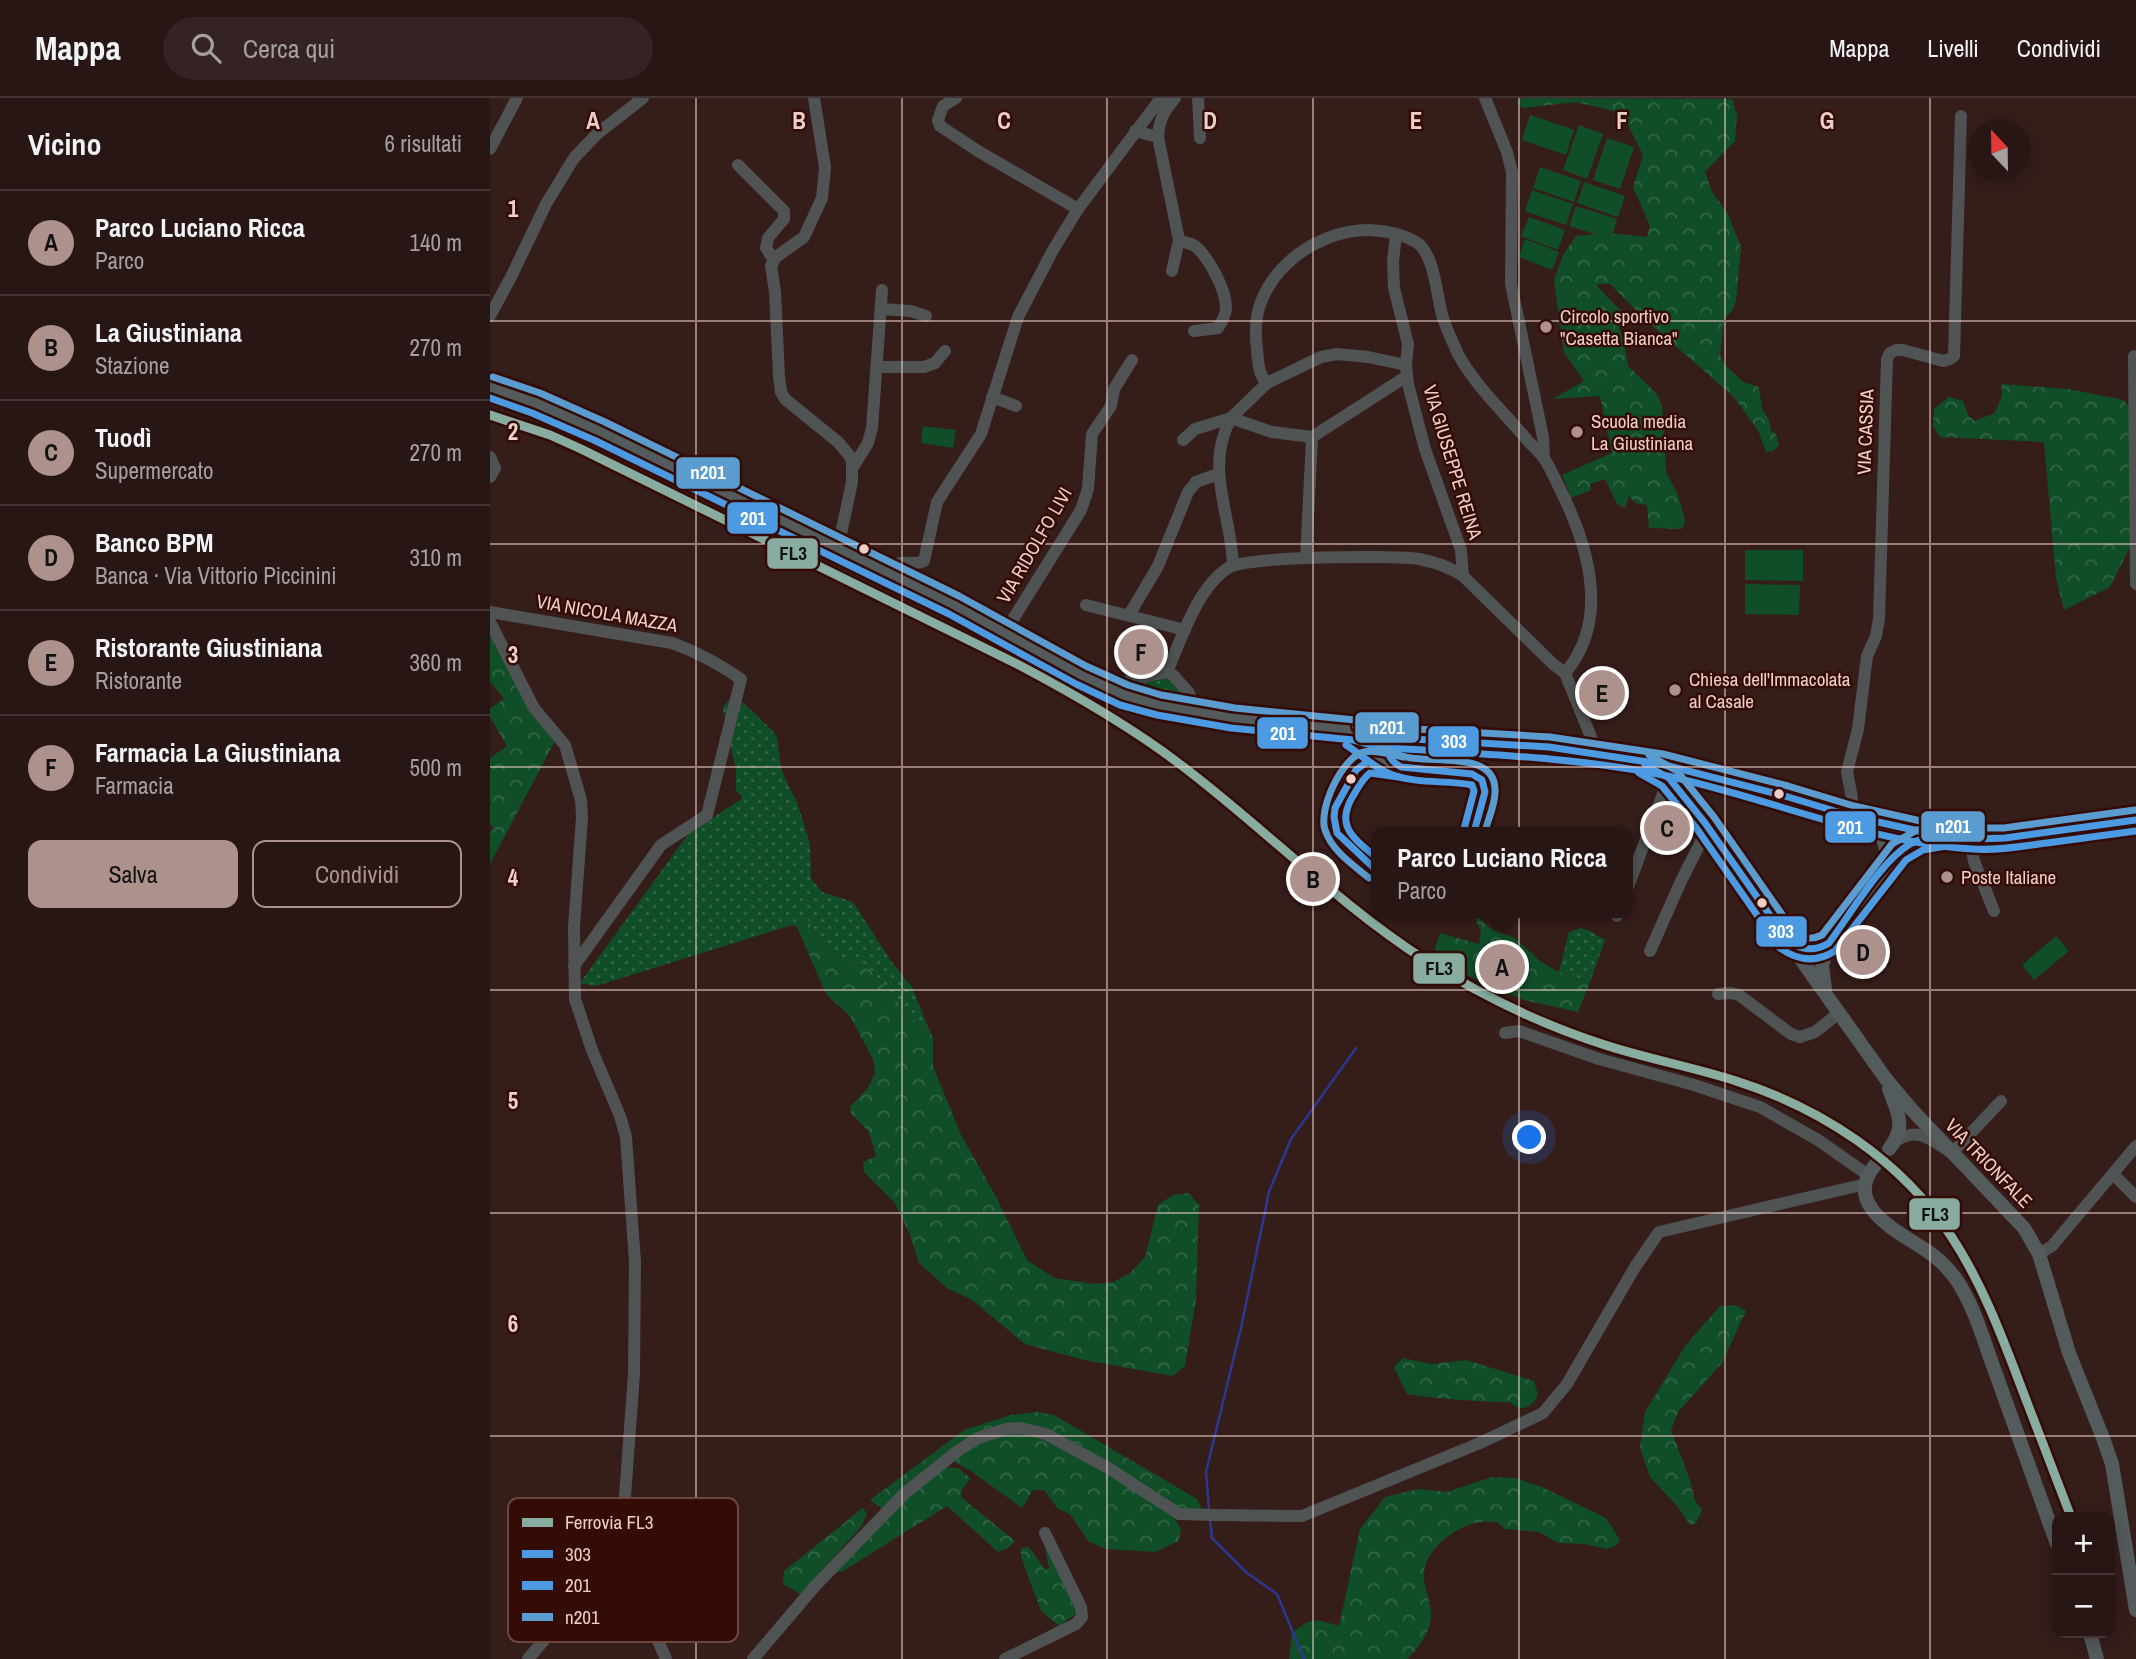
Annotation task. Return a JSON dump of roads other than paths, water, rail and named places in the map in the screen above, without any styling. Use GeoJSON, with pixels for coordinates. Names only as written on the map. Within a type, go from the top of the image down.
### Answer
{"type":"FeatureCollection","features":[{"type":"Feature","properties":{"kind":"main road"},"geometry":{"type":"LineString","coordinates":[[490,387],[584,424],[887,572],[1005,632],[1081,675],[1145,702],[1252,721],[1350,729],[1397,738],[1510,744],[1591,753]]}},
{"type":"Feature","properties":{"kind":"main road"},"geometry":{"type":"LineString","coordinates":[[1339,730],[1401,767],[1450,771],[1483,752],[1510,744]]}},
{"type":"Feature","properties":{"kind":"main road"},"geometry":{"type":"LineString","coordinates":[[1393,764],[1388,758],[1388,748],[1397,738]]}},
{"type":"Feature","properties":{"kind":"main road"},"geometry":{"type":"LineString","coordinates":[[1456,742],[1465,750],[1463,763]]}},
{"type":"Feature","properties":{"kind":"main road","name":"VIA TRIONFALE"},"geometry":{"type":"LineString","coordinates":[[1591,753],[1634,760],[1657,770],[1674,773],[1688,802],[1886,1079],[2024,1228],[2039,1254],[2069,1353],[2108,1452],[2129,1526],[2136,1610]]}},
{"type":"Feature","properties":{"kind":"main road"},"geometry":{"type":"LineString","coordinates":[[1674,773],[1695,772],[1851,816],[1941,836],[2020,836],[2136,820]]}},
{"type":"Feature","properties":{"kind":"main road"},"geometry":{"type":"LineString","coordinates":[[1871,821],[1882,833],[1885,841],[1886,867]]}},
{"type":"Feature","properties":{"kind":"main road"},"geometry":{"type":"LineString","coordinates":[[1788,941],[1796,946],[1814,950],[1822,948],[1829,943],[1899,852],[1910,844],[1941,836]]}},
{"type":"Feature","properties":{"kind":"main road"},"geometry":{"type":"LineString","coordinates":[[1826,994],[1822,965],[1829,943]]}},
{"type":"Feature","properties":{"kind":"main road"},"geometry":{"type":"LineString","coordinates":[[1886,1079],[1900,1122],[1900,1131],[1892,1145]]}},
{"type":"Feature","properties":{"kind":"main road"},"geometry":{"type":"LineString","coordinates":[[1870,1174],[1868,1202],[1875,1213],[1938,1259],[1964,1291],[2052,1530]]}},
{"type":"Feature","properties":{"kind":"main road"},"geometry":{"type":"LineString","coordinates":[[2091,1638],[2097,1659]]}},
{"type":"Feature","properties":{"kind":"street"},"geometry":{"type":"LineString","coordinates":[[490,149],[495,130],[517,98]]}},
{"type":"Feature","properties":{"kind":"street"},"geometry":{"type":"LineString","coordinates":[[490,316],[546,204],[578,153],[597,134],[643,98]]}},
{"type":"Feature","properties":{"kind":"street"},"geometry":{"type":"LineString","coordinates":[[814,98],[825,167],[823,193],[804,237],[774,260],[771,266],[782,394],[838,442],[849,455],[853,467],[838,548]]}},
{"type":"Feature","properties":{"kind":"street"},"geometry":{"type":"LineString","coordinates":[[956,98],[941,109],[938,120],[940,126],[1078,209]]}},
{"type":"Feature","properties":{"kind":"street"},"geometry":{"type":"LineString","coordinates":[[887,572],[897,562],[924,561],[937,502],[981,434],[1018,317],[1078,209],[1161,98]]}},
{"type":"Feature","properties":{"kind":"street"},"geometry":{"type":"LineString","coordinates":[[1172,271],[1179,240],[1158,137],[1158,125],[1163,112],[1175,98]]}},
{"type":"Feature","properties":{"kind":"street"},"geometry":{"type":"LineString","coordinates":[[1198,98],[1200,138]]}},
{"type":"Feature","properties":{"kind":"street"},"geometry":{"type":"LineString","coordinates":[[1485,98],[1507,152],[1512,172],[1511,284],[1543,437],[1544,458]]}},
{"type":"Feature","properties":{"kind":"street","name":"VIA CASSIA"},"geometry":{"type":"LineString","coordinates":[[1851,816],[1852,798],[1847,772],[1858,729],[1867,656],[1876,636],[1879,619],[1887,359],[1890,353],[1899,349],[1943,361],[1954,356],[1961,117]]}},
{"type":"Feature","properties":{"kind":"street"},"geometry":{"type":"LineString","coordinates":[[1135,131],[1158,137]]}},
{"type":"Feature","properties":{"kind":"street"},"geometry":{"type":"LineString","coordinates":[[738,165],[784,211],[784,219],[768,238],[766,248],[774,260]]}},
{"type":"Feature","properties":{"kind":"street"},"geometry":{"type":"LineString","coordinates":[[1268,383],[1258,364],[1256,322],[1264,294],[1282,269],[1304,250],[1354,231],[1370,230],[1396,235],[1415,241],[1424,248],[1432,268],[1445,324],[1460,358],[1492,401],[1544,458],[1570,509],[1587,554],[1591,598],[1589,621],[1575,661],[1565,673]]}},
{"type":"Feature","properties":{"kind":"street","name":"VIA GIUSEPPE REINA"},"geometry":{"type":"LineString","coordinates":[[1396,235],[1394,288],[1408,344],[1406,370],[1425,449],[1461,550],[1463,576]]}},
{"type":"Feature","properties":{"kind":"street"},"geometry":{"type":"LineString","coordinates":[[1179,240],[1193,245],[1201,252],[1217,278],[1226,305],[1218,328],[1194,331]]}},
{"type":"Feature","properties":{"kind":"street"},"geometry":{"type":"LineString","coordinates":[[853,467],[868,443],[872,428],[882,290]]}},
{"type":"Feature","properties":{"kind":"street"},"geometry":{"type":"LineString","coordinates":[[881,309],[911,311],[926,316]]}},
{"type":"Feature","properties":{"kind":"street"},"geometry":{"type":"LineString","coordinates":[[877,367],[924,367],[934,363],[945,351]]}},
{"type":"Feature","properties":{"kind":"street"},"geometry":{"type":"LineString","coordinates":[[1233,565],[1230,527],[1218,474],[1221,441],[1231,418],[1268,383],[1311,361],[1331,355],[1368,357],[1406,370]]}},
{"type":"Feature","properties":{"kind":"street"},"geometry":{"type":"LineString","coordinates":[[2134,356],[2136,584]]}},
{"type":"Feature","properties":{"kind":"street","name":"VIA RIDOLFO LIVI"},"geometry":{"type":"LineString","coordinates":[[1005,632],[1081,510],[1088,489],[1092,434],[1111,406],[1114,389],[1132,360]]}},
{"type":"Feature","properties":{"kind":"street"},"geometry":{"type":"LineString","coordinates":[[1183,440],[1195,429],[1231,418],[1264,430],[1312,437],[1406,370]]}},
{"type":"Feature","properties":{"kind":"street"},"geometry":{"type":"LineString","coordinates":[[992,397],[1016,406]]}},
{"type":"Feature","properties":{"kind":"street"},"geometry":{"type":"LineString","coordinates":[[1306,558],[1312,437]]}},
{"type":"Feature","properties":{"kind":"street"},"geometry":{"type":"LineString","coordinates":[[490,457],[495,468],[490,477]]}},
{"type":"Feature","properties":{"kind":"street"},"geometry":{"type":"LineString","coordinates":[[1129,615],[1164,555],[1192,485],[1218,474]]}},
{"type":"Feature","properties":{"kind":"street"},"geometry":{"type":"LineString","coordinates":[[1167,672],[1199,603],[1221,573],[1233,565],[1252,561],[1306,558],[1417,559],[1448,568],[1463,576],[1565,673],[1591,737],[1591,753]]}},
{"type":"Feature","properties":{"kind":"street"},"geometry":{"type":"LineString","coordinates":[[1086,606],[1185,630]]}},
{"type":"Feature","properties":{"kind":"street","name":"VIA NICOLA MAZZA"},"geometry":{"type":"LineString","coordinates":[[490,612],[651,638],[695,650],[741,679],[707,815],[661,845],[574,966]]}},
{"type":"Feature","properties":{"kind":"street"},"geometry":{"type":"LineString","coordinates":[[490,622],[534,708],[565,745],[581,800],[574,928],[578,1011],[626,1137],[635,1262],[634,1374],[625,1498]]}},
{"type":"Feature","properties":{"kind":"street"},"geometry":{"type":"LineString","coordinates":[[1117,692],[1130,680],[1167,672],[1189,693],[1196,712]]}},
{"type":"Feature","properties":{"kind":"street"},"geometry":{"type":"LineString","coordinates":[[1688,802],[1684,781],[1695,772]]}},
{"type":"Feature","properties":{"kind":"street"},"geometry":{"type":"LineString","coordinates":[[1633,875],[1674,773]]}},
{"type":"Feature","properties":{"kind":"street"},"geometry":{"type":"LineString","coordinates":[[1650,951],[1708,828]]}},
{"type":"Feature","properties":{"kind":"street"},"geometry":{"type":"LineString","coordinates":[[1970,838],[1974,861],[1994,911]]}},
{"type":"Feature","properties":{"kind":"street"},"geometry":{"type":"LineString","coordinates":[[1718,994],[1739,995],[1791,1034],[1800,1037],[1815,1032],[1839,1013]]}},
{"type":"Feature","properties":{"kind":"street"},"geometry":{"type":"LineString","coordinates":[[1505,1033],[1519,1031],[1600,1059],[1694,1085],[1760,1107],[1870,1174]]}},
{"type":"Feature","properties":{"kind":"street"},"geometry":{"type":"LineString","coordinates":[[1892,1145],[1907,1135],[1920,1134],[1952,1153],[2001,1101]]}},
{"type":"Feature","properties":{"kind":"street"},"geometry":{"type":"LineString","coordinates":[[2039,1254],[2052,1246],[2136,1146]]}},
{"type":"Feature","properties":{"kind":"street"},"geometry":{"type":"LineString","coordinates":[[754,1659],[815,1586],[905,1493],[978,1438],[1013,1429],[1046,1434],[1110,1469],[1179,1514],[1302,1516],[1480,1444],[1543,1413],[1567,1384],[1635,1266],[1660,1232],[1870,1174]]}},
{"type":"Feature","properties":{"kind":"street"},"geometry":{"type":"LineString","coordinates":[[2113,1174],[2136,1197]]}},
{"type":"Feature","properties":{"kind":"street"},"geometry":{"type":"LineString","coordinates":[[1005,1659],[1076,1623],[1082,1615],[1081,1607],[1045,1533]]}},
{"type":"Feature","properties":{"kind":"street"},"geometry":{"type":"LineString","coordinates":[[528,1659],[543,1642]]}},
{"type":"Feature","properties":{"kind":"street"},"geometry":{"type":"LineString","coordinates":[[659,1642],[666,1659]]}},
{"type":"Feature","properties":{"kind":"waterway"},"geometry":{"type":"LineString","coordinates":[[1209,1509],[1206,1472],[1241,1328],[1269,1192],[1291,1139],[1356,1048]]}},
{"type":"Feature","properties":{"kind":"waterway"},"geometry":{"type":"LineString","coordinates":[[1210,1520],[1212,1538],[1247,1573],[1277,1594],[1304,1659]]}},
{"type":"Feature","properties":{"kind":"rail line","name":"FL3"},"geometry":{"type":"LineString","coordinates":[[490,415],[550,435],[581,449],[1017,664],[1080,699],[1142,737],[1181,765],[1393,938],[1425,960],[1490,997],[1581,1037],[1768,1092],[1857,1140],[1908,1184],[1931,1209],[1963,1255],[2001,1335],[2069,1512]]}},
{"type":"Feature","properties":{"kind":"place","name":"Circolo sportivo \"Casetta Bianca\""},"geometry":{"type":"Point","coordinates":[1546,327]}},
{"type":"Feature","properties":{"kind":"place","name":"Scuola media La Giustiniana"},"geometry":{"type":"Point","coordinates":[1577,432]}},
{"type":"Feature","properties":{"kind":"place","name":"Farmacia La Giustiniana"},"geometry":{"type":"Point","coordinates":[1141,652]}},
{"type":"Feature","properties":{"kind":"place","name":"Chiesa dell'Immacolata al Casale"},"geometry":{"type":"Point","coordinates":[1675,690]}},
{"type":"Feature","properties":{"kind":"place","name":"Ristorante Giustiniana"},"geometry":{"type":"Point","coordinates":[1602,693]}},
{"type":"Feature","properties":{"kind":"place","name":"Tuodì"},"geometry":{"type":"Point","coordinates":[1667,828]}},
{"type":"Feature","properties":{"kind":"place","name":"Poste Italiane"},"geometry":{"type":"Point","coordinates":[1947,877]}},
{"type":"Feature","properties":{"kind":"place","name":"La Giustiniana"},"geometry":{"type":"Point","coordinates":[1313,879]}},
{"type":"Feature","properties":{"kind":"place","name":"Banco BPM"},"geometry":{"type":"Point","coordinates":[1863,952]}},
{"type":"Feature","properties":{"kind":"place","name":"Parco Luciano Ricca"},"geometry":{"type":"Point","coordinates":[1502,967]}}]}
